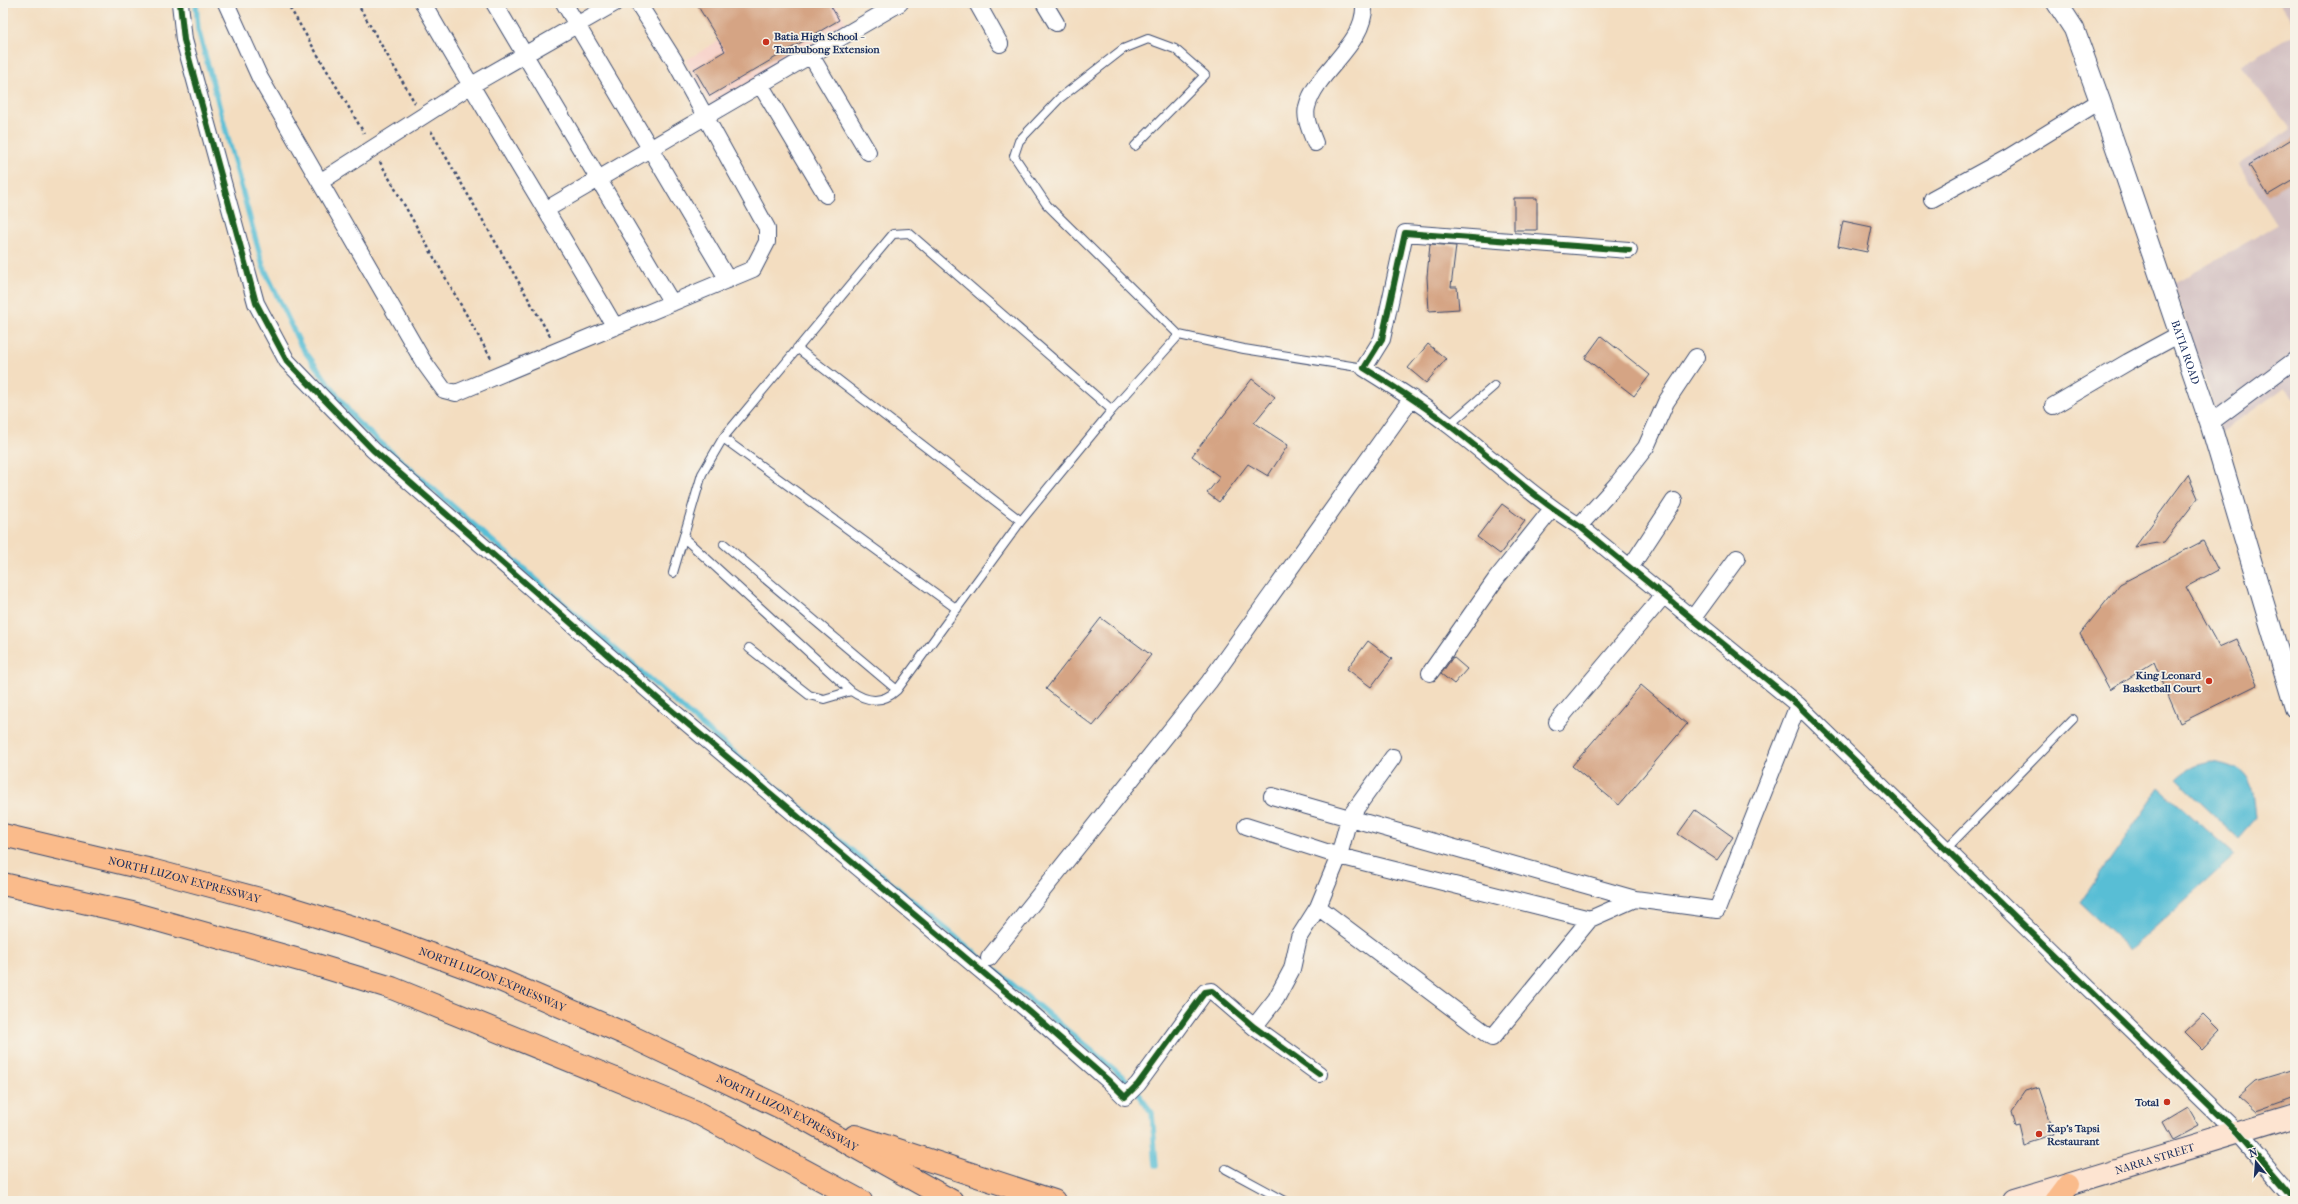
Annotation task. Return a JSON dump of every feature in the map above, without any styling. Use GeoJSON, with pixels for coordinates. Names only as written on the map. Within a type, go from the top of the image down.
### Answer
{"type":"FeatureCollection","features":[{"type":"Feature","properties":{"kind":"highway","name":"NORTH LUZON EXPRESSWAY"},"geometry":{"type":"LineString","coordinates":[[3,835],[226,890],[384,937],[500,980],[630,1036],[804,1118],[952,1201]]}},
{"type":"Feature","properties":{"kind":"highway"},"geometry":{"type":"LineString","coordinates":[[3,884],[132,913],[310,963],[392,988],[694,1111],[861,1201]]}},
{"type":"Feature","properties":{"kind":"highway"},"geometry":{"type":"LineString","coordinates":[[804,1118],[1054,1201]]}},
{"type":"Feature","properties":{"kind":"main road","name":"NARRA STREET"},"geometry":{"type":"LineString","coordinates":[[2015,1201],[2064,1196],[2238,1134],[2295,1116]]}},
{"type":"Feature","properties":{"kind":"street"},"geometry":{"type":"LineString","coordinates":[[180,3],[184,40],[254,296],[287,361],[373,450],[658,698],[956,949],[1109,1081],[1125,1098],[1135,1087],[1205,992],[1212,991],[1254,1027],[1319,1074]]}},
{"type":"Feature","properties":{"kind":"street"},"geometry":{"type":"LineString","coordinates":[[226,3],[260,78],[423,361],[444,390],[456,393],[753,269],[767,242],[767,228],[674,60],[638,3]]}},
{"type":"Feature","properties":{"kind":"street"},"geometry":{"type":"LineString","coordinates":[[423,3],[470,86],[547,209],[615,327]]}},
{"type":"Feature","properties":{"kind":"street"},"geometry":{"type":"LineString","coordinates":[[494,3],[526,54],[672,304]]}},
{"type":"Feature","properties":{"kind":"street"},"geometry":{"type":"LineString","coordinates":[[564,3],[728,280]]}},
{"type":"Feature","properties":{"kind":"street"},"geometry":{"type":"LineString","coordinates":[[320,182],[470,86],[615,3]]}},
{"type":"Feature","properties":{"kind":"street"},"geometry":{"type":"LineString","coordinates":[[547,209],[705,118],[810,54],[900,3]]}},
{"type":"Feature","properties":{"kind":"street"},"geometry":{"type":"LineString","coordinates":[[977,3],[1000,44]]}},
{"type":"Feature","properties":{"kind":"street"},"geometry":{"type":"LineString","coordinates":[[1044,3],[1056,23]]}},
{"type":"Feature","properties":{"kind":"street"},"geometry":{"type":"LineString","coordinates":[[1315,143],[1309,128],[1307,108],[1312,94],[1358,31],[1365,16],[1364,3]]}},
{"type":"Feature","properties":{"kind":"street","name":"BATIA ROAD"},"geometry":{"type":"LineString","coordinates":[[2057,3],[2074,29],[2100,101],[2178,335],[2210,423],[2295,708]]}},
{"type":"Feature","properties":{"kind":"street"},"geometry":{"type":"LineString","coordinates":[[810,54],[868,152]]}},
{"type":"Feature","properties":{"kind":"street"},"geometry":{"type":"LineString","coordinates":[[760,84],[826,195]]}},
{"type":"Feature","properties":{"kind":"street"},"geometry":{"type":"LineString","coordinates":[[1932,199],[2009,157],[2100,101]]}},
{"type":"Feature","properties":{"kind":"street"},"geometry":{"type":"LineString","coordinates":[[1628,250],[1405,233],[1382,339],[1364,368],[1412,398],[1449,425],[1552,509],[1579,526],[1798,705],[2238,1134],[2295,1200]]}},
{"type":"Feature","properties":{"kind":"street"},"geometry":{"type":"LineString","coordinates":[[2053,406],[2128,362],[2178,335]]}},
{"type":"Feature","properties":{"kind":"street"},"geometry":{"type":"LineString","coordinates":[[1579,526],[1617,484],[1646,447],[1666,402],[1696,357]]}},
{"type":"Feature","properties":{"kind":"street"},"geometry":{"type":"LineString","coordinates":[[2210,423],[2295,360]]}},
{"type":"Feature","properties":{"kind":"street"},"geometry":{"type":"LineString","coordinates":[[989,958],[1208,682],[1412,398]]}},
{"type":"Feature","properties":{"kind":"street"},"geometry":{"type":"LineString","coordinates":[[1630,568],[1674,501]]}},
{"type":"Feature","properties":{"kind":"street"},"geometry":{"type":"LineString","coordinates":[[1430,673],[1496,579],[1552,509]]}},
{"type":"Feature","properties":{"kind":"street"},"geometry":{"type":"LineString","coordinates":[[1693,618],[1737,558]]}},
{"type":"Feature","properties":{"kind":"street"},"geometry":{"type":"LineString","coordinates":[[1557,722],[1664,595]]}},
{"type":"Feature","properties":{"kind":"street"},"geometry":{"type":"LineString","coordinates":[[1272,796],[1635,899],[1717,910],[1798,705]]}},
{"type":"Feature","properties":{"kind":"street"},"geometry":{"type":"LineString","coordinates":[[1254,1027],[1284,985],[1292,969],[1299,937],[1318,908],[1338,856],[1349,818],[1393,757]]}},
{"type":"Feature","properties":{"kind":"street"},"geometry":{"type":"LineString","coordinates":[[1246,826],[1338,856],[1590,919]]}},
{"type":"Feature","properties":{"kind":"street"},"geometry":{"type":"LineString","coordinates":[[1318,908],[1492,1038],[1590,919],[1635,899]]}},
{"type":"Feature","properties":{"kind":"lane"},"geometry":{"type":"LineString","coordinates":[[1135,146],[1204,75],[1175,49],[1148,39],[1123,49],[1060,98],[1019,141],[1014,156],[1047,205],[1179,335],[1244,349],[1364,368]]}},
{"type":"Feature","properties":{"kind":"lane"},"geometry":{"type":"LineString","coordinates":[[673,574],[702,474],[723,438],[893,234],[909,233],[1112,410]]}},
{"type":"Feature","properties":{"kind":"lane"},"geometry":{"type":"LineString","coordinates":[[684,538],[851,691],[862,698],[879,701],[889,697],[897,690],[1021,521],[1112,410],[1179,335]]}},
{"type":"Feature","properties":{"kind":"lane"},"geometry":{"type":"LineString","coordinates":[[797,348],[1021,521]]}},
{"type":"Feature","properties":{"kind":"lane"},"geometry":{"type":"LineString","coordinates":[[1449,425],[1494,386]]}},
{"type":"Feature","properties":{"kind":"lane"},"geometry":{"type":"LineString","coordinates":[[723,438],[957,609]]}},
{"type":"Feature","properties":{"kind":"lane"},"geometry":{"type":"LineString","coordinates":[[724,544],[897,690]]}},
{"type":"Feature","properties":{"kind":"lane"},"geometry":{"type":"LineString","coordinates":[[749,648],[809,695],[824,699],[851,691]]}},
{"type":"Feature","properties":{"kind":"lane"},"geometry":{"type":"LineString","coordinates":[[1946,848],[2073,719]]}},
{"type":"Feature","properties":{"kind":"lane"},"geometry":{"type":"LineString","coordinates":[[1226,1169],[1285,1201]]}},
{"type":"Feature","properties":{"kind":"path"},"geometry":{"type":"LineString","coordinates":[[287,3],[373,148],[500,375]]}},
{"type":"Feature","properties":{"kind":"path"},"geometry":{"type":"LineString","coordinates":[[357,3],[558,350]]}},
{"type":"Feature","properties":{"kind":"shaded area","name":"Batia High School - Tambubong Extension"},"geometry":{"type":"Polygon","coordinates":[[[781,3],[835,3],[847,24],[711,105],[685,61],[781,3]]]}},
{"type":"Feature","properties":{"kind":"shaded area"},"geometry":{"type":"Polygon","coordinates":[[[2280,3],[2295,3],[2295,26],[2280,3]]]}},
{"type":"Feature","properties":{"kind":"shaded area"},"geometry":{"type":"Polygon","coordinates":[[[2295,34],[2295,400],[2284,388],[2222,432],[2174,284],[2277,225],[2239,165],[2291,129],[2240,66],[2295,34]]]}},
{"type":"Feature","properties":{"kind":"water"},"geometry":{"type":"Polygon","coordinates":[[[2212,762],[2225,764],[2242,772],[2251,786],[2256,817],[2238,838],[2176,779],[2192,767],[2212,762]]]}},
{"type":"Feature","properties":{"kind":"water"},"geometry":{"type":"Polygon","coordinates":[[[2160,788],[2235,855],[2130,950],[2080,903],[2160,788]]]}},
{"type":"Feature","properties":{"kind":"building","name":"Batia High School - Tambubong Extension"},"geometry":{"type":"Polygon","coordinates":[[[696,3],[829,3],[839,20],[710,96],[694,69],[725,51],[696,3]]]}},
{"type":"Feature","properties":{"kind":"building"},"geometry":{"type":"Polygon","coordinates":[[[2295,137],[2295,179],[2268,195],[2249,165],[2295,137]]]}},
{"type":"Feature","properties":{"kind":"building"},"geometry":{"type":"Polygon","coordinates":[[[1514,198],[1537,198],[1537,230],[1514,230],[1514,198]]]}},
{"type":"Feature","properties":{"kind":"building"},"geometry":{"type":"Polygon","coordinates":[[[1843,221],[1872,227],[1867,252],[1838,246],[1843,221]]]}},
{"type":"Feature","properties":{"kind":"building"},"geometry":{"type":"Polygon","coordinates":[[[1430,244],[1456,246],[1451,287],[1457,287],[1459,309],[1429,311],[1427,277],[1430,244]]]}},
{"type":"Feature","properties":{"kind":"building"},"geometry":{"type":"Polygon","coordinates":[[[1601,336],[1650,375],[1634,396],[1585,358],[1601,336]]]}},
{"type":"Feature","properties":{"kind":"building"},"geometry":{"type":"Polygon","coordinates":[[[1428,344],[1446,359],[1426,383],[1408,368],[1428,344]]]}},
{"type":"Feature","properties":{"kind":"building"},"geometry":{"type":"Polygon","coordinates":[[[1252,379],[1275,397],[1254,423],[1288,445],[1268,476],[1248,464],[1219,502],[1207,493],[1220,477],[1192,456],[1252,379]]]}},
{"type":"Feature","properties":{"kind":"building"},"geometry":{"type":"Polygon","coordinates":[[[2188,475],[2198,498],[2164,542],[2135,547],[2188,475]]]}},
{"type":"Feature","properties":{"kind":"building"},"geometry":{"type":"Polygon","coordinates":[[[1502,504],[1525,521],[1500,554],[1477,537],[1502,504]]]}},
{"type":"Feature","properties":{"kind":"building"},"geometry":{"type":"Polygon","coordinates":[[[2203,541],[2218,570],[2186,587],[2219,647],[2237,639],[2257,685],[2180,723],[2154,662],[2110,690],[2080,634],[2120,584],[2203,541]]]}},
{"type":"Feature","properties":{"kind":"building"},"geometry":{"type":"Polygon","coordinates":[[[1101,618],[1151,655],[1093,726],[1046,689],[1101,618]]]}},
{"type":"Feature","properties":{"kind":"building"},"geometry":{"type":"Polygon","coordinates":[[[1368,641],[1392,659],[1371,687],[1347,669],[1368,641]]]}},
{"type":"Feature","properties":{"kind":"building"},"geometry":{"type":"Polygon","coordinates":[[[1453,657],[1467,669],[1454,684],[1441,674],[1453,657]]]}},
{"type":"Feature","properties":{"kind":"building"},"geometry":{"type":"Polygon","coordinates":[[[1641,685],[1687,724],[1619,805],[1572,766],[1641,685]]]}},
{"type":"Feature","properties":{"kind":"building"},"geometry":{"type":"Polygon","coordinates":[[[1695,810],[1733,837],[1717,860],[1678,834],[1695,810]]]}},
{"type":"Feature","properties":{"kind":"building"},"geometry":{"type":"Polygon","coordinates":[[[2204,1014],[2220,1030],[2202,1049],[2185,1032],[2204,1014]]]}},
{"type":"Feature","properties":{"kind":"building"},"geometry":{"type":"Polygon","coordinates":[[[2295,1069],[2295,1098],[2256,1112],[2238,1096],[2255,1081],[2295,1069]]]}},
{"type":"Feature","properties":{"kind":"building"},"geometry":{"type":"Polygon","coordinates":[[[2039,1087],[2055,1135],[2024,1145],[2019,1124],[2015,1125],[2011,1111],[2025,1091],[2039,1087]]]}},
{"type":"Feature","properties":{"kind":"building"},"geometry":{"type":"Polygon","coordinates":[[[2187,1107],[2198,1126],[2172,1140],[2162,1122],[2187,1107]]]}},
{"type":"Feature","properties":{"kind":"waterway"},"geometry":{"type":"LineString","coordinates":[[196,3],[198,29],[263,266],[301,346],[356,421],[706,729],[1128,1081],[1152,1113],[1156,1166]]}},
{"type":"Feature","properties":{"kind":"cycle path"},"geometry":{"type":"LineString","coordinates":[[180,3],[184,40],[256,303],[287,361],[373,450],[657,698],[1030,1012],[1109,1081],[1125,1097],[1138,1084],[1205,992],[1212,991],[1254,1027],[1319,1074]]}},
{"type":"Feature","properties":{"kind":"cycle path"},"geometry":{"type":"LineString","coordinates":[[1629,250],[1405,233],[1382,339],[1364,368],[1439,418],[1545,503],[1579,526],[1798,705],[2238,1134],[2295,1200]]}},
{"type":"Feature","properties":{"kind":"place","name":"Batia High School - Tambubong Extension"},"geometry":{"type":"Point","coordinates":[766,42]}},
{"type":"Feature","properties":{"kind":"place","name":"King Leonard Basketball Court"},"geometry":{"type":"Point","coordinates":[2209,681]}},
{"type":"Feature","properties":{"kind":"place","name":"Total"},"geometry":{"type":"Point","coordinates":[2167,1102]}},
{"type":"Feature","properties":{"kind":"place","name":"Kap's Tapsi Restaurant"},"geometry":{"type":"Point","coordinates":[2039,1134]}}]}
